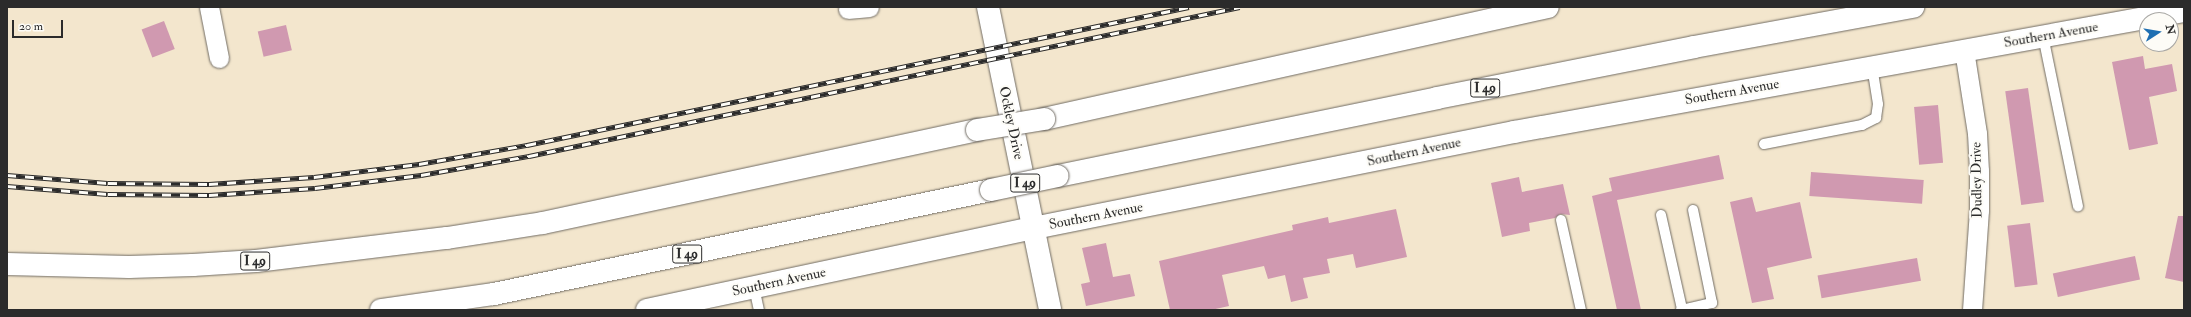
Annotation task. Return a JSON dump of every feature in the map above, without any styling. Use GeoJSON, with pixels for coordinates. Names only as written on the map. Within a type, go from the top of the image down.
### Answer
{"type":"FeatureCollection","features":[{"type":"Feature","properties":{"kind":"main road","name":"Ockley Drive"},"geometry":{"type":"LineString","coordinates":[[988,7],[1050,310]]}},
{"type":"Feature","properties":{"kind":"main road","name":"I 49"},"geometry":{"type":"LineString","coordinates":[[7,264],[129,267],[256,261],[447,238],[543,223],[977,130],[1044,119],[1548,7]]}},
{"type":"Feature","properties":{"kind":"main road","name":"I 49"},"geometry":{"type":"LineString","coordinates":[[381,310],[494,294],[1451,95],[1913,7]]}},
{"type":"Feature","properties":{"kind":"main road","name":"Southern Avenue"},"geometry":{"type":"LineString","coordinates":[[647,310],[1034,228],[1514,132],[1872,66],[2184,11]]}},
{"type":"Feature","properties":{"kind":"street"},"geometry":{"type":"LineString","coordinates":[[209,7],[219,58]]}},
{"type":"Feature","properties":{"kind":"street"},"geometry":{"type":"LineString","coordinates":[[848,9],[869,7]]}},
{"type":"Feature","properties":{"kind":"street","name":"Dudley Drive"},"geometry":{"type":"LineString","coordinates":[[1964,50],[1976,126],[1979,171],[1979,210],[1972,310]]}},
{"type":"Feature","properties":{"kind":"lane"},"geometry":{"type":"LineString","coordinates":[[2043,36],[2078,206]]}},
{"type":"Feature","properties":{"kind":"lane"},"geometry":{"type":"LineString","coordinates":[[1764,144],[1862,125],[1876,118],[1878,104],[1872,66]]}},
{"type":"Feature","properties":{"kind":"lane"},"geometry":{"type":"LineString","coordinates":[[1661,215],[1681,310],[1712,303],[1693,210]]}},
{"type":"Feature","properties":{"kind":"lane"},"geometry":{"type":"LineString","coordinates":[[1561,220],[1581,310]]}},
{"type":"Feature","properties":{"kind":"lane"},"geometry":{"type":"LineString","coordinates":[[754,287],[759,310]]}},
{"type":"Feature","properties":{"kind":"building"},"geometry":{"type":"Polygon","coordinates":[[[164,21],[175,49],[152,58],[142,30],[164,21]]]}},
{"type":"Feature","properties":{"kind":"building"},"geometry":{"type":"Polygon","coordinates":[[[286,25],[292,50],[264,57],[258,32],[286,25]]]}},
{"type":"Feature","properties":{"kind":"building"},"geometry":{"type":"Polygon","coordinates":[[[2143,56],[2145,69],[2172,64],[2177,91],[2149,97],[2158,144],[2129,150],[2112,62],[2143,56]]]}},
{"type":"Feature","properties":{"kind":"building"},"geometry":{"type":"Polygon","coordinates":[[[2028,88],[2044,202],[2021,205],[2005,91],[2028,88]]]}},
{"type":"Feature","properties":{"kind":"building"},"geometry":{"type":"Polygon","coordinates":[[[1938,105],[1943,163],[1919,165],[1914,107],[1938,105]]]}},
{"type":"Feature","properties":{"kind":"building"},"geometry":{"type":"Polygon","coordinates":[[[1719,155],[1724,179],[1617,200],[1641,310],[1617,310],[1592,196],[1612,191],[1609,178],[1719,155]]]}},
{"type":"Feature","properties":{"kind":"building"},"geometry":{"type":"Polygon","coordinates":[[[1811,172],[1924,180],[1922,204],[1809,196],[1811,172]]]}},
{"type":"Feature","properties":{"kind":"building"},"geometry":{"type":"Polygon","coordinates":[[[1519,177],[1522,192],[1563,184],[1570,215],[1560,214],[1555,218],[1529,223],[1530,231],[1502,237],[1491,183],[1519,177]]]}},
{"type":"Feature","properties":{"kind":"building"},"geometry":{"type":"Polygon","coordinates":[[[1752,197],[1756,212],[1800,202],[1812,258],[1767,268],[1774,299],[1752,303],[1730,202],[1752,197]]]}},
{"type":"Feature","properties":{"kind":"building"},"geometry":{"type":"Polygon","coordinates":[[[1396,209],[1407,257],[1356,268],[1353,254],[1327,259],[1330,273],[1303,278],[1308,298],[1291,302],[1285,275],[1268,279],[1264,266],[1222,275],[1229,306],[1211,310],[1170,310],[1159,261],[1293,230],[1292,225],[1328,217],[1329,223],[1396,209]]]}},
{"type":"Feature","properties":{"kind":"building"},"geometry":{"type":"Polygon","coordinates":[[[2178,216],[2184,216],[2184,282],[2165,278],[2178,216]]]}},
{"type":"Feature","properties":{"kind":"building"},"geometry":{"type":"Polygon","coordinates":[[[2030,223],[2038,285],[2015,287],[2007,226],[2030,223]]]}},
{"type":"Feature","properties":{"kind":"building"},"geometry":{"type":"Polygon","coordinates":[[[1106,243],[1113,277],[1130,274],[1135,296],[1086,306],[1081,284],[1090,282],[1082,248],[1106,243]]]}},
{"type":"Feature","properties":{"kind":"building"},"geometry":{"type":"Polygon","coordinates":[[[2135,256],[2140,279],[2058,297],[2053,273],[2135,256]]]}},
{"type":"Feature","properties":{"kind":"building"},"geometry":{"type":"Polygon","coordinates":[[[1917,258],[1921,281],[1822,298],[1818,276],[1917,258]]]}},
{"type":"Feature","properties":{"kind":"railway"},"geometry":{"type":"LineString","coordinates":[[7,175],[108,183],[209,184],[314,177],[419,164],[527,145],[1189,7]]}},
{"type":"Feature","properties":{"kind":"railway"},"geometry":{"type":"LineString","coordinates":[[7,186],[108,194],[209,195],[315,188],[421,175],[529,156],[1240,7]]}}]}
